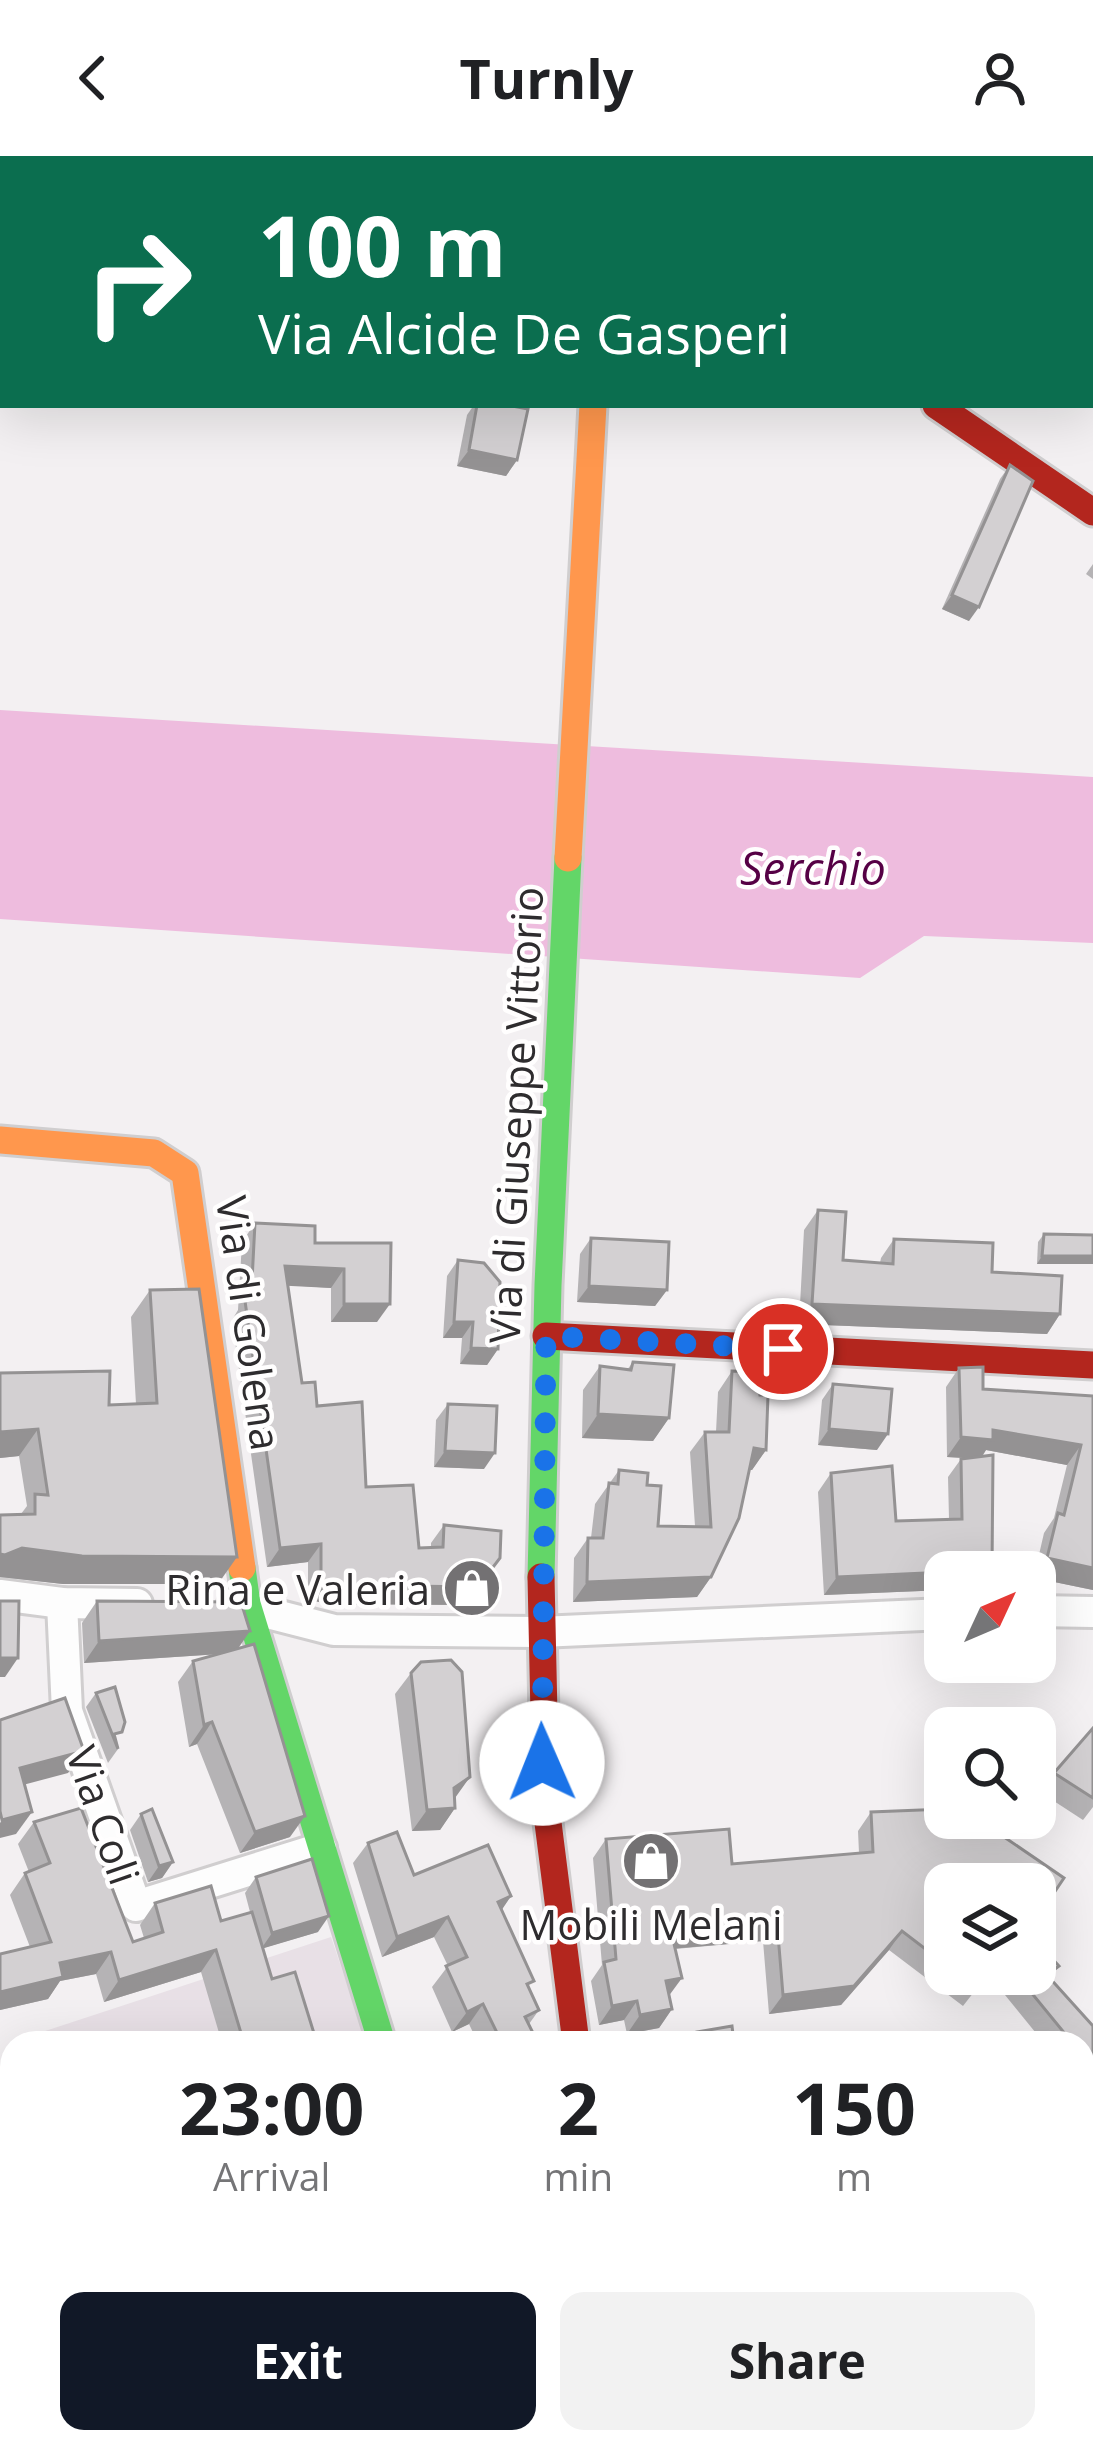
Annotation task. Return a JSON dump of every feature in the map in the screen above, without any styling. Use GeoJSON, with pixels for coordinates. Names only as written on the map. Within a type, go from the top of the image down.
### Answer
{"type":"FeatureCollection","features":[{"type":"Feature","properties":{"kind":"main road","name":"Via di Giuseppe Vittorio"},"geometry":{"type":"LineString","coordinates":[[574,2031],[548,1855],[540,1632],[546,1336],[592,408]]}},
{"type":"Feature","properties":{"kind":"main road"},"geometry":{"type":"LineString","coordinates":[[940,408],[1093,512]]}},
{"type":"Feature","properties":{"kind":"main road","name":"Via di Golena"},"geometry":{"type":"LineString","coordinates":[[0,1140],[154,1153],[185,1173],[247,1604],[378,2031]]}},
{"type":"Feature","properties":{"kind":"main road"},"geometry":{"type":"LineString","coordinates":[[546,1336],[1093,1365]]}},
{"type":"Feature","properties":{"kind":"street"},"geometry":{"type":"LineString","coordinates":[[0,1595],[62,1603],[247,1604],[334,1630],[540,1632],[924,1615]]}},
{"type":"Feature","properties":{"kind":"street","name":"Via Coli"},"geometry":{"type":"LineString","coordinates":[[62,1603],[68,1711],[136,1906],[321,1848]]}},
{"type":"Feature","properties":{"kind":"street"},"geometry":{"type":"LineString","coordinates":[[1056,1611],[1093,1612]]}},
{"type":"Feature","properties":{"kind":"shaded area"},"geometry":{"type":"Polygon","coordinates":[[[331,1937],[363,2031],[45,2031],[331,1937]]]}},
{"type":"Feature","properties":{"kind":"water","name":"Serchio"},"geometry":{"type":"Polygon","coordinates":[[[0,710],[1093,777],[1093,943],[924,936],[860,978],[0,919],[0,710]]]}},
{"type":"Feature","properties":{"kind":"building"},"geometry":{"type":"Polygon","coordinates":[[[476,408],[528,409],[517,460],[469,450],[476,408]]]}},
{"type":"Feature","properties":{"kind":"building"},"geometry":{"type":"Polygon","coordinates":[[[1010,465],[1033,481],[979,607],[952,595],[1010,465]]]}},
{"type":"Feature","properties":{"kind":"building"},"geometry":{"type":"Polygon","coordinates":[[[818,1210],[846,1212],[843,1260],[893,1264],[894,1239],[993,1243],[992,1272],[1062,1276],[1060,1314],[812,1304],[818,1210]]]}},
{"type":"Feature","properties":{"kind":"building"},"geometry":{"type":"Polygon","coordinates":[[[255,1223],[315,1226],[315,1243],[391,1243],[390,1304],[344,1304],[344,1269],[285,1266],[302,1383],[315,1382],[317,1406],[362,1402],[366,1487],[413,1485],[419,1548],[443,1547],[444,1525],[501,1531],[500,1558],[478,1587],[339,1585],[321,1581],[321,1544],[280,1548],[245,1301],[251,1300],[255,1223]]]}},
{"type":"Feature","properties":{"kind":"building"},"geometry":{"type":"Polygon","coordinates":[[[1044,1234],[1093,1235],[1093,1256],[1042,1256],[1044,1234]]]}},
{"type":"Feature","properties":{"kind":"building"},"geometry":{"type":"Polygon","coordinates":[[[591,1238],[669,1242],[667,1290],[589,1286],[591,1238]]]}},
{"type":"Feature","properties":{"kind":"building"},"geometry":{"type":"Polygon","coordinates":[[[458,1260],[484,1263],[500,1282],[498,1349],[471,1348],[473,1322],[454,1322],[458,1260]]]}},
{"type":"Feature","properties":{"kind":"building"},"geometry":{"type":"Polygon","coordinates":[[[199,1289],[237,1557],[82,1556],[22,1548],[0,1554],[0,1515],[35,1514],[35,1494],[48,1495],[38,1429],[0,1432],[0,1373],[110,1371],[109,1405],[157,1403],[150,1290],[199,1289]]]}},
{"type":"Feature","properties":{"kind":"building"},"geometry":{"type":"Polygon","coordinates":[[[633,1362],[674,1365],[669,1418],[598,1414],[600,1366],[631,1370],[633,1362]]]}},
{"type":"Feature","properties":{"kind":"building"},"geometry":{"type":"Polygon","coordinates":[[[983,1367],[983,1389],[1093,1396],[1093,1568],[1056,1560],[1056,1551],[1049,1551],[1058,1513],[1064,1515],[1081,1445],[993,1430],[993,1440],[961,1437],[959,1368],[983,1367]]]}},
{"type":"Feature","properties":{"kind":"building"},"geometry":{"type":"Polygon","coordinates":[[[732,1371],[758,1372],[760,1395],[768,1395],[766,1450],[754,1448],[739,1518],[711,1577],[587,1582],[588,1538],[603,1538],[609,1483],[618,1484],[619,1470],[648,1473],[647,1485],[661,1486],[658,1526],[711,1527],[705,1432],[729,1432],[732,1371]]]}},
{"type":"Feature","properties":{"kind":"building"},"geometry":{"type":"Polygon","coordinates":[[[833,1384],[892,1389],[888,1434],[829,1429],[833,1384]]]}},
{"type":"Feature","properties":{"kind":"building"},"geometry":{"type":"Polygon","coordinates":[[[448,1404],[497,1406],[495,1453],[445,1451],[448,1404]]]}},
{"type":"Feature","properties":{"kind":"building"},"geometry":{"type":"Polygon","coordinates":[[[993,1455],[992,1551],[924,1551],[924,1573],[837,1577],[831,1473],[892,1466],[896,1521],[962,1519],[961,1459],[993,1455]]]}},
{"type":"Feature","properties":{"kind":"building"},"geometry":{"type":"Polygon","coordinates":[[[0,1601],[19,1601],[18,1658],[0,1658],[0,1601]]]}},
{"type":"Feature","properties":{"kind":"building"},"geometry":{"type":"Polygon","coordinates":[[[97,1601],[241,1602],[250,1631],[99,1641],[97,1601]]]}},
{"type":"Feature","properties":{"kind":"building"},"geometry":{"type":"Polygon","coordinates":[[[254,1644],[305,1816],[255,1832],[212,1722],[204,1725],[193,1661],[254,1644]]]}},
{"type":"Feature","properties":{"kind":"building"},"geometry":{"type":"Polygon","coordinates":[[[451,1660],[462,1672],[470,1777],[454,1788],[455,1808],[427,1810],[411,1673],[421,1662],[451,1660]]]}},
{"type":"Feature","properties":{"kind":"building"},"geometry":{"type":"Polygon","coordinates":[[[115,1687],[125,1722],[122,1732],[114,1734],[118,1749],[96,1693],[115,1687]]]}},
{"type":"Feature","properties":{"kind":"building"},"geometry":{"type":"Polygon","coordinates":[[[65,1698],[84,1751],[20,1768],[32,1812],[2,1820],[0,1720],[65,1698]]]}},
{"type":"Feature","properties":{"kind":"building"},"geometry":{"type":"Polygon","coordinates":[[[1093,1728],[1093,1798],[1056,1771],[1093,1728]]]}},
{"type":"Feature","properties":{"kind":"building"},"geometry":{"type":"Polygon","coordinates":[[[81,1808],[133,1942],[163,1932],[155,1903],[211,1886],[221,1921],[252,1912],[272,1979],[295,1972],[313,2031],[240,2031],[216,1950],[119,1980],[111,1952],[60,1963],[63,1977],[0,1992],[0,1954],[51,1942],[25,1873],[50,1863],[34,1822],[81,1808]]]}},
{"type":"Feature","properties":{"kind":"building"},"geometry":{"type":"Polygon","coordinates":[[[152,1809],[173,1862],[159,1866],[141,1814],[152,1809]]]}},
{"type":"Feature","properties":{"kind":"building"},"geometry":{"type":"Polygon","coordinates":[[[924,1810],[924,1839],[1007,1839],[1042,1863],[924,1863],[924,1948],[902,1931],[854,1986],[783,1995],[777,1922],[671,1931],[682,1978],[666,1981],[672,2009],[640,2015],[637,2001],[612,2006],[604,1962],[616,1959],[606,1839],[729,1829],[732,1864],[873,1852],[871,1812],[924,1810]]]}},
{"type":"Feature","properties":{"kind":"building"},"geometry":{"type":"Polygon","coordinates":[[[397,1832],[414,1875],[488,1845],[511,1896],[498,1902],[534,1981],[527,1984],[539,2010],[525,2017],[532,2031],[496,2031],[483,2004],[467,2012],[446,1966],[467,1957],[448,1917],[397,1937],[368,1843],[397,1832]]]}},
{"type":"Feature","properties":{"kind":"building"},"geometry":{"type":"Polygon","coordinates":[[[312,1859],[329,1916],[272,1933],[256,1877],[312,1859]]]}},
{"type":"Feature","properties":{"kind":"building"},"geometry":{"type":"Polygon","coordinates":[[[1056,1985],[1093,2026],[1093,2031],[1063,2031],[1033,1995],[1056,1995],[1056,1985]]]}},
{"type":"Feature","properties":{"kind":"traffic: fast"},"geometry":{"type":"LineString","coordinates":[[541,1577],[548,1285],[568,858]]}},
{"type":"Feature","properties":{"kind":"traffic: fast"},"geometry":{"type":"LineString","coordinates":[[242,1568],[247,1604],[378,2031]]}},
{"type":"Feature","properties":{"kind":"traffic: slow"},"geometry":{"type":"LineString","coordinates":[[568,858],[593,408]]}},
{"type":"Feature","properties":{"kind":"traffic: slow"},"geometry":{"type":"LineString","coordinates":[[0,1140],[154,1153],[185,1173],[242,1568]]}},
{"type":"Feature","properties":{"kind":"traffic: jam"},"geometry":{"type":"LineString","coordinates":[[940,408],[1093,512]]}},
{"type":"Feature","properties":{"kind":"traffic: jam"},"geometry":{"type":"LineString","coordinates":[[546,1336],[1093,1365]]}},
{"type":"Feature","properties":{"kind":"traffic: jam"},"geometry":{"type":"LineString","coordinates":[[541,1577],[546,1807],[574,2031]]}},
{"type":"Feature","properties":{"kind":"place","name":"Rina e Valeria"},"geometry":{"type":"Point","coordinates":[472,1588]}},
{"type":"Feature","properties":{"kind":"place","name":"Mobili Melani"},"geometry":{"type":"Point","coordinates":[651,1861]}},
{"type":"Feature","properties":{"kind":"route"},"geometry":{"type":"LineString","coordinates":[[542,1763],[546,1336],[783,1349]]}}]}
